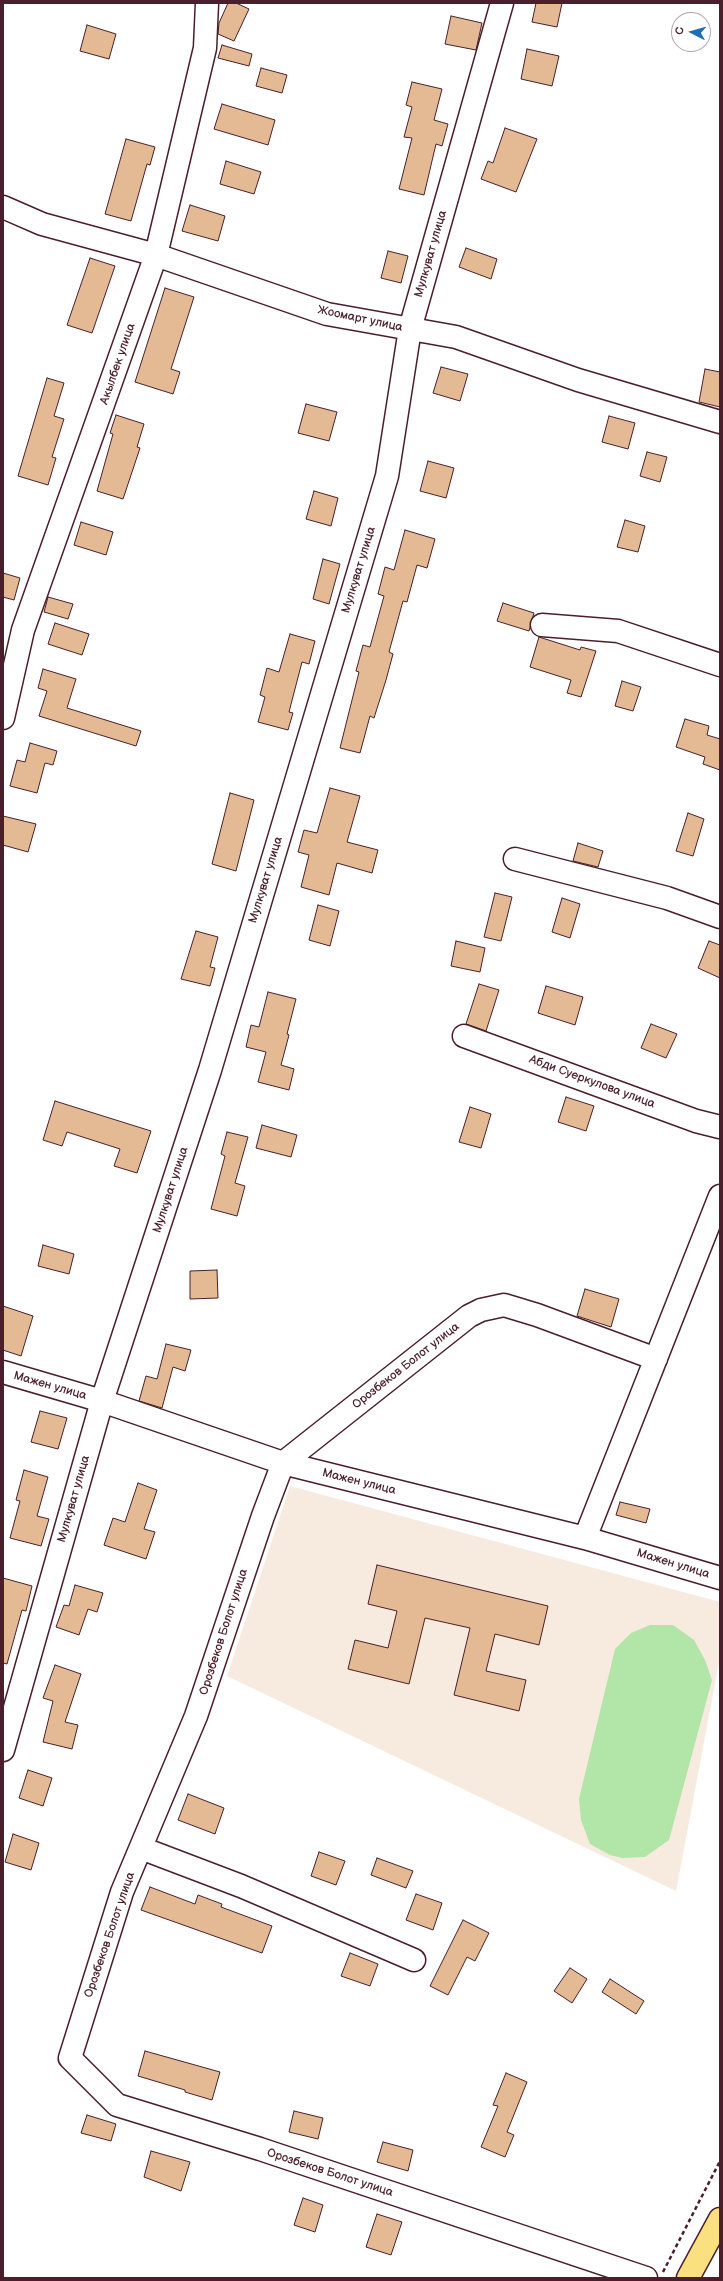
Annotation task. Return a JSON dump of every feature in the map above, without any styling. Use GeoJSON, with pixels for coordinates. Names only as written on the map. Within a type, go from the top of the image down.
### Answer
{"type":"FeatureCollection","features":[{"type":"Feature","properties":{"kind":"highway"},"geometry":{"type":"LineString","coordinates":[[688,2278],[720,2219]]}},
{"type":"Feature","properties":{"kind":"street","name":"Акылбек улица"},"geometry":{"type":"LineString","coordinates":[[3,718],[23,630],[156,256],[205,48],[207,3]]}},
{"type":"Feature","properties":{"kind":"street","name":"Мулкуват улица"},"geometry":{"type":"LineString","coordinates":[[3,1750],[102,1401],[210,1070],[387,476],[410,329],[502,3]]}},
{"type":"Feature","properties":{"kind":"street","name":"Жоомарт улица"},"geometry":{"type":"LineString","coordinates":[[3,206],[42,224],[156,256],[327,314],[456,337],[578,380],[720,422]]}},
{"type":"Feature","properties":{"kind":"street"},"geometry":{"type":"LineString","coordinates":[[542,625],[618,631],[720,665]]}},
{"type":"Feature","properties":{"kind":"street"},"geometry":{"type":"LineString","coordinates":[[515,859],[667,898],[720,917]]}},
{"type":"Feature","properties":{"kind":"street","name":"Абди Суеркулова улица"},"geometry":{"type":"LineString","coordinates":[[464,1036],[696,1121],[720,1127]]}},
{"type":"Feature","properties":{"kind":"street"},"geometry":{"type":"LineString","coordinates":[[585,1538],[720,1196]]}},
{"type":"Feature","properties":{"kind":"street","name":"Орозбеков Болот улица"},"geometry":{"type":"LineString","coordinates":[[646,2278],[260,2149],[117,2105],[70,2058],[122,1892],[196,1716],[263,1516],[283,1463],[469,1316],[481,1310],[504,1306],[510,1307],[537,1315],[656,1359]]}},
{"type":"Feature","properties":{"kind":"street","name":"Мажен улица"},"geometry":{"type":"LineString","coordinates":[[3,1372],[102,1401],[283,1463],[585,1538],[720,1578]]}},
{"type":"Feature","properties":{"kind":"street"},"geometry":{"type":"LineString","coordinates":[[140,1848],[241,1886],[414,1960]]}},
{"type":"Feature","properties":{"kind":"path"},"geometry":{"type":"LineString","coordinates":[[660,2278],[720,2161]]}},
{"type":"Feature","properties":{"kind":"shaded area"},"geometry":{"type":"Polygon","coordinates":[[[290,1486],[720,1602],[720,1657],[676,1891],[227,1676],[290,1486]]]}},
{"type":"Feature","properties":{"kind":"green space"},"geometry":{"type":"Polygon","coordinates":[[[650,1625],[673,1625],[694,1640],[705,1660],[712,1680],[669,1840],[645,1857],[622,1858],[610,1855],[590,1844],[581,1820],[579,1799],[615,1649],[631,1633],[650,1625]]]}},
{"type":"Feature","properties":{"kind":"building"},"geometry":{"type":"Polygon","coordinates":[[[228,3],[236,3],[249,9],[234,41],[218,34],[219,23],[228,3]]]}},
{"type":"Feature","properties":{"kind":"building"},"geometry":{"type":"Polygon","coordinates":[[[536,3],[562,3],[557,27],[532,22],[536,3]]]}},
{"type":"Feature","properties":{"kind":"building"},"geometry":{"type":"Polygon","coordinates":[[[451,16],[482,23],[476,50],[445,44],[451,16]]]}},
{"type":"Feature","properties":{"kind":"building"},"geometry":{"type":"Polygon","coordinates":[[[87,25],[116,34],[109,59],[80,51],[87,25]]]}},
{"type":"Feature","properties":{"kind":"building"},"geometry":{"type":"Polygon","coordinates":[[[222,45],[252,54],[249,66],[218,58],[222,45]]]}},
{"type":"Feature","properties":{"kind":"building"},"geometry":{"type":"Polygon","coordinates":[[[527,49],[559,56],[552,86],[521,79],[527,49]]]}},
{"type":"Feature","properties":{"kind":"building"},"geometry":{"type":"Polygon","coordinates":[[[261,68],[287,75],[282,93],[256,86],[261,68]]]}},
{"type":"Feature","properties":{"kind":"building"},"geometry":{"type":"Polygon","coordinates":[[[412,82],[442,89],[434,120],[448,124],[442,146],[436,144],[424,195],[399,189],[412,138],[404,137],[412,107],[406,105],[412,82]]]}},
{"type":"Feature","properties":{"kind":"building"},"geometry":{"type":"Polygon","coordinates":[[[222,104],[275,120],[268,145],[214,129],[222,104]]]}},
{"type":"Feature","properties":{"kind":"building"},"geometry":{"type":"Polygon","coordinates":[[[505,128],[537,139],[516,192],[481,179],[488,161],[493,163],[505,128]]]}},
{"type":"Feature","properties":{"kind":"building"},"geometry":{"type":"Polygon","coordinates":[[[126,139],[155,147],[150,165],[147,164],[131,221],[105,214],[126,139]]]}},
{"type":"Feature","properties":{"kind":"building"},"geometry":{"type":"Polygon","coordinates":[[[226,161],[261,172],[254,194],[220,184],[226,161]]]}},
{"type":"Feature","properties":{"kind":"building"},"geometry":{"type":"Polygon","coordinates":[[[190,205],[225,216],[218,241],[182,231],[190,205]]]}},
{"type":"Feature","properties":{"kind":"building"},"geometry":{"type":"Polygon","coordinates":[[[466,248],[497,259],[491,279],[459,267],[466,248]]]}},
{"type":"Feature","properties":{"kind":"building"},"geometry":{"type":"Polygon","coordinates":[[[388,251],[408,256],[401,283],[381,278],[388,251]]]}},
{"type":"Feature","properties":{"kind":"building"},"geometry":{"type":"Polygon","coordinates":[[[90,258],[115,266],[92,333],[67,325],[90,258]]]}},
{"type":"Feature","properties":{"kind":"building"},"geometry":{"type":"Polygon","coordinates":[[[165,288],[194,297],[171,369],[180,372],[173,394],[135,382],[165,288]]]}},
{"type":"Feature","properties":{"kind":"building"},"geometry":{"type":"Polygon","coordinates":[[[441,367],[468,374],[460,401],[433,393],[441,367]]]}},
{"type":"Feature","properties":{"kind":"building"},"geometry":{"type":"Polygon","coordinates":[[[705,369],[720,372],[720,407],[699,402],[705,369]]]}},
{"type":"Feature","properties":{"kind":"building"},"geometry":{"type":"Polygon","coordinates":[[[47,378],[64,383],[54,416],[64,419],[52,457],[56,458],[48,485],[18,476],[47,378]]]}},
{"type":"Feature","properties":{"kind":"building"},"geometry":{"type":"Polygon","coordinates":[[[306,404],[337,412],[329,441],[298,433],[306,404]]]}},
{"type":"Feature","properties":{"kind":"building"},"geometry":{"type":"Polygon","coordinates":[[[116,415],[144,424],[137,447],[140,448],[123,499],[97,491],[113,434],[110,433],[116,415]]]}},
{"type":"Feature","properties":{"kind":"building"},"geometry":{"type":"Polygon","coordinates":[[[609,416],[635,423],[628,449],[602,442],[609,416]]]}},
{"type":"Feature","properties":{"kind":"building"},"geometry":{"type":"Polygon","coordinates":[[[647,452],[667,457],[660,482],[640,476],[647,452]]]}},
{"type":"Feature","properties":{"kind":"building"},"geometry":{"type":"Polygon","coordinates":[[[428,461],[454,468],[446,498],[420,491],[428,461]]]}},
{"type":"Feature","properties":{"kind":"building"},"geometry":{"type":"Polygon","coordinates":[[[314,491],[338,498],[331,526],[306,519],[314,491]]]}},
{"type":"Feature","properties":{"kind":"building"},"geometry":{"type":"Polygon","coordinates":[[[625,520],[645,526],[638,552],[617,547],[625,520]]]}},
{"type":"Feature","properties":{"kind":"building"},"geometry":{"type":"Polygon","coordinates":[[[81,522],[113,532],[106,555],[74,545],[81,522]]]}},
{"type":"Feature","properties":{"kind":"building"},"geometry":{"type":"Polygon","coordinates":[[[405,530],[435,539],[427,568],[417,565],[407,602],[403,601],[389,652],[393,654],[386,680],[374,718],[370,716],[360,753],[340,748],[359,672],[356,671],[363,645],[370,647],[384,596],[378,594],[385,567],[394,570],[405,530]]]}},
{"type":"Feature","properties":{"kind":"building"},"geometry":{"type":"Polygon","coordinates":[[[323,559],[340,564],[329,604],[313,599],[323,559]]]}},
{"type":"Feature","properties":{"kind":"building"},"geometry":{"type":"Polygon","coordinates":[[[3,573],[20,578],[14,600],[3,597],[3,573]]]}},
{"type":"Feature","properties":{"kind":"building"},"geometry":{"type":"Polygon","coordinates":[[[48,597],[73,604],[68,619],[44,612],[48,597]]]}},
{"type":"Feature","properties":{"kind":"building"},"geometry":{"type":"Polygon","coordinates":[[[503,603],[534,613],[529,631],[497,621],[503,603]]]}},
{"type":"Feature","properties":{"kind":"building"},"geometry":{"type":"Polygon","coordinates":[[[55,623],[89,634],[82,655],[48,644],[55,623]]]}},
{"type":"Feature","properties":{"kind":"building"},"geometry":{"type":"Polygon","coordinates":[[[290,634],[315,641],[309,664],[302,662],[289,712],[293,713],[288,730],[258,722],[265,697],[260,695],[267,668],[279,672],[290,634]]]}},
{"type":"Feature","properties":{"kind":"building"},"geometry":{"type":"Polygon","coordinates":[[[539,637],[580,650],[581,647],[596,651],[581,697],[567,693],[571,680],[530,667],[539,637]]]}},
{"type":"Feature","properties":{"kind":"building"},"geometry":{"type":"Polygon","coordinates":[[[43,669],[76,679],[67,708],[141,731],[136,746],[39,716],[47,691],[38,688],[43,669]]]}},
{"type":"Feature","properties":{"kind":"building"},"geometry":{"type":"Polygon","coordinates":[[[622,681],[641,687],[633,711],[615,706],[622,681]]]}},
{"type":"Feature","properties":{"kind":"building"},"geometry":{"type":"Polygon","coordinates":[[[685,719],[709,726],[707,735],[720,739],[720,770],[703,764],[705,757],[676,747],[685,719]]]}},
{"type":"Feature","properties":{"kind":"building"},"geometry":{"type":"Polygon","coordinates":[[[30,743],[57,751],[53,765],[45,763],[37,793],[10,786],[17,760],[25,762],[30,743]]]}},
{"type":"Feature","properties":{"kind":"building"},"geometry":{"type":"Polygon","coordinates":[[[330,788],[360,796],[347,842],[378,850],[372,873],[337,863],[329,895],[301,887],[309,855],[298,852],[304,830],[317,833],[330,788]]]}},
{"type":"Feature","properties":{"kind":"building"},"geometry":{"type":"Polygon","coordinates":[[[230,793],[254,800],[236,871],[212,864],[230,793]]]}},
{"type":"Feature","properties":{"kind":"building"},"geometry":{"type":"Polygon","coordinates":[[[688,813],[704,819],[693,856],[676,851],[688,813]]]}},
{"type":"Feature","properties":{"kind":"building"},"geometry":{"type":"Polygon","coordinates":[[[3,816],[36,824],[28,852],[3,845],[3,816]]]}},
{"type":"Feature","properties":{"kind":"building"},"geometry":{"type":"Polygon","coordinates":[[[578,843],[603,851],[598,867],[573,861],[578,843]]]}},
{"type":"Feature","properties":{"kind":"building"},"geometry":{"type":"Polygon","coordinates":[[[495,893],[512,897],[501,941],[484,937],[495,893]]]}},
{"type":"Feature","properties":{"kind":"building"},"geometry":{"type":"Polygon","coordinates":[[[562,898],[580,904],[570,938],[552,932],[562,898]]]}},
{"type":"Feature","properties":{"kind":"building"},"geometry":{"type":"Polygon","coordinates":[[[318,905],[339,911],[330,946],[309,940],[318,905]]]}},
{"type":"Feature","properties":{"kind":"building"},"geometry":{"type":"Polygon","coordinates":[[[196,931],[218,937],[210,967],[215,968],[210,986],[181,979],[196,931]]]}},
{"type":"Feature","properties":{"kind":"building"},"geometry":{"type":"Polygon","coordinates":[[[456,941],[485,948],[480,972],[451,966],[456,941]]]}},
{"type":"Feature","properties":{"kind":"building"},"geometry":{"type":"Polygon","coordinates":[[[709,941],[720,945],[720,978],[698,968],[709,941]]]}},
{"type":"Feature","properties":{"kind":"building"},"geometry":{"type":"Polygon","coordinates":[[[479,984],[499,990],[486,1031],[466,1024],[479,984]]]}},
{"type":"Feature","properties":{"kind":"building"},"geometry":{"type":"Polygon","coordinates":[[[546,986],[583,997],[575,1025],[538,1013],[546,986]]]}},
{"type":"Feature","properties":{"kind":"building"},"geometry":{"type":"Polygon","coordinates":[[[268,992],[296,999],[281,1065],[294,1069],[289,1090],[258,1082],[266,1052],[246,1047],[251,1025],[259,1027],[268,992]]]}},
{"type":"Feature","properties":{"kind":"building"},"geometry":{"type":"Polygon","coordinates":[[[651,1024],[677,1034],[666,1058],[641,1048],[651,1024]]]}},
{"type":"Feature","properties":{"kind":"building"},"geometry":{"type":"Polygon","coordinates":[[[566,1097],[594,1106],[586,1131],[558,1122],[566,1097]]]}},
{"type":"Feature","properties":{"kind":"building"},"geometry":{"type":"Polygon","coordinates":[[[55,1101],[151,1131],[137,1173],[114,1166],[120,1149],[67,1132],[62,1146],[43,1140],[55,1101]]]}},
{"type":"Feature","properties":{"kind":"building"},"geometry":{"type":"Polygon","coordinates":[[[470,1107],[491,1114],[481,1148],[459,1142],[470,1107]]]}},
{"type":"Feature","properties":{"kind":"building"},"geometry":{"type":"Polygon","coordinates":[[[262,1125],[297,1135],[291,1157],[256,1148],[262,1125]]]}},
{"type":"Feature","properties":{"kind":"building"},"geometry":{"type":"Polygon","coordinates":[[[227,1132],[248,1137],[235,1183],[245,1186],[237,1216],[211,1209],[225,1156],[221,1154],[227,1132]]]}},
{"type":"Feature","properties":{"kind":"building"},"geometry":{"type":"Polygon","coordinates":[[[43,1245],[74,1254],[69,1274],[38,1266],[43,1245]]]}},
{"type":"Feature","properties":{"kind":"building"},"geometry":{"type":"Polygon","coordinates":[[[217,1270],[218,1298],[190,1299],[190,1271],[217,1270]]]}},
{"type":"Feature","properties":{"kind":"building"},"geometry":{"type":"Polygon","coordinates":[[[585,1289],[619,1299],[611,1327],[577,1316],[585,1289]]]}},
{"type":"Feature","properties":{"kind":"building"},"geometry":{"type":"Polygon","coordinates":[[[3,1306],[33,1316],[21,1356],[3,1350],[3,1306]]]}},
{"type":"Feature","properties":{"kind":"building"},"geometry":{"type":"Polygon","coordinates":[[[166,1344],[191,1350],[185,1371],[173,1367],[162,1408],[139,1401],[146,1376],[157,1379],[166,1344]]]}},
{"type":"Feature","properties":{"kind":"building"},"geometry":{"type":"Polygon","coordinates":[[[40,1411],[67,1418],[58,1449],[31,1442],[40,1411]]]}},
{"type":"Feature","properties":{"kind":"building"},"geometry":{"type":"Polygon","coordinates":[[[24,1470],[48,1477],[37,1516],[49,1519],[41,1546],[10,1538],[20,1501],[16,1500],[24,1470]]]}},
{"type":"Feature","properties":{"kind":"building"},"geometry":{"type":"Polygon","coordinates":[[[138,1483],[157,1490],[144,1529],[155,1532],[146,1559],[104,1545],[113,1518],[125,1522],[138,1483]]]}},
{"type":"Feature","properties":{"kind":"building"},"geometry":{"type":"Polygon","coordinates":[[[620,1502],[650,1509],[646,1523],[616,1515],[620,1502]]]}},
{"type":"Feature","properties":{"kind":"building"},"geometry":{"type":"Polygon","coordinates":[[[377,1565],[548,1606],[539,1645],[495,1634],[486,1671],[526,1680],[519,1711],[454,1695],[470,1628],[425,1618],[409,1684],[348,1669],[355,1640],[388,1648],[397,1611],[368,1604],[377,1565]]]}},
{"type":"Feature","properties":{"kind":"building"},"geometry":{"type":"Polygon","coordinates":[[[3,1578],[32,1586],[26,1611],[22,1610],[7,1664],[3,1663],[3,1578]]]}},
{"type":"Feature","properties":{"kind":"building"},"geometry":{"type":"Polygon","coordinates":[[[75,1585],[103,1593],[97,1612],[88,1609],[79,1635],[56,1627],[64,1605],[69,1606],[75,1585]]]}},
{"type":"Feature","properties":{"kind":"building"},"geometry":{"type":"Polygon","coordinates":[[[55,1665],[81,1674],[65,1722],[78,1725],[72,1749],[43,1742],[53,1701],[43,1698],[55,1665]]]}},
{"type":"Feature","properties":{"kind":"building"},"geometry":{"type":"Polygon","coordinates":[[[28,1770],[52,1778],[43,1806],[19,1798],[28,1770]]]}},
{"type":"Feature","properties":{"kind":"building"},"geometry":{"type":"Polygon","coordinates":[[[188,1794],[224,1808],[215,1834],[178,1820],[188,1794]]]}},
{"type":"Feature","properties":{"kind":"building"},"geometry":{"type":"Polygon","coordinates":[[[13,1834],[39,1843],[31,1870],[5,1862],[13,1834]]]}},
{"type":"Feature","properties":{"kind":"building"},"geometry":{"type":"Polygon","coordinates":[[[319,1852],[345,1861],[336,1885],[311,1876],[319,1852]]]}},
{"type":"Feature","properties":{"kind":"building"},"geometry":{"type":"Polygon","coordinates":[[[377,1858],[413,1871],[406,1888],[371,1875],[377,1858]]]}},
{"type":"Feature","properties":{"kind":"building"},"geometry":{"type":"Polygon","coordinates":[[[150,1887],[195,1904],[198,1895],[222,1904],[221,1907],[272,1926],[262,1953],[141,1910],[150,1887]]]}},
{"type":"Feature","properties":{"kind":"building"},"geometry":{"type":"Polygon","coordinates":[[[416,1894],[442,1903],[433,1930],[406,1920],[416,1894]]]}},
{"type":"Feature","properties":{"kind":"building"},"geometry":{"type":"Polygon","coordinates":[[[463,1920],[489,1933],[475,1961],[467,1957],[448,1995],[430,1986],[463,1920]]]}},
{"type":"Feature","properties":{"kind":"building"},"geometry":{"type":"Polygon","coordinates":[[[350,1953],[378,1964],[370,1986],[341,1976],[350,1953]]]}},
{"type":"Feature","properties":{"kind":"building"},"geometry":{"type":"Polygon","coordinates":[[[570,1968],[587,1979],[572,2003],[554,1991],[570,1968]]]}},
{"type":"Feature","properties":{"kind":"building"},"geometry":{"type":"Polygon","coordinates":[[[610,1979],[644,2001],[636,2014],[602,1992],[610,1979]]]}},
{"type":"Feature","properties":{"kind":"building"},"geometry":{"type":"Polygon","coordinates":[[[145,2051],[220,2072],[212,2100],[138,2076],[145,2051]]]}},
{"type":"Feature","properties":{"kind":"building"},"geometry":{"type":"Polygon","coordinates":[[[506,2073],[527,2082],[507,2132],[514,2135],[505,2157],[481,2147],[498,2106],[493,2105],[506,2073]]]}},
{"type":"Feature","properties":{"kind":"building"},"geometry":{"type":"Polygon","coordinates":[[[294,2111],[323,2118],[318,2139],[289,2132],[294,2111]]]}},
{"type":"Feature","properties":{"kind":"building"},"geometry":{"type":"Polygon","coordinates":[[[87,2115],[116,2124],[111,2141],[81,2133],[87,2115]]]}},
{"type":"Feature","properties":{"kind":"building"},"geometry":{"type":"Polygon","coordinates":[[[383,2142],[413,2150],[408,2171],[377,2162],[383,2142]]]}},
{"type":"Feature","properties":{"kind":"building"},"geometry":{"type":"Polygon","coordinates":[[[151,2151],[190,2162],[181,2191],[144,2177],[151,2151]]]}},
{"type":"Feature","properties":{"kind":"building"},"geometry":{"type":"Polygon","coordinates":[[[303,2198],[323,2205],[315,2232],[294,2225],[303,2198]]]}},
{"type":"Feature","properties":{"kind":"building"},"geometry":{"type":"Polygon","coordinates":[[[377,2214],[402,2222],[391,2255],[366,2247],[377,2214]]]}}]}
